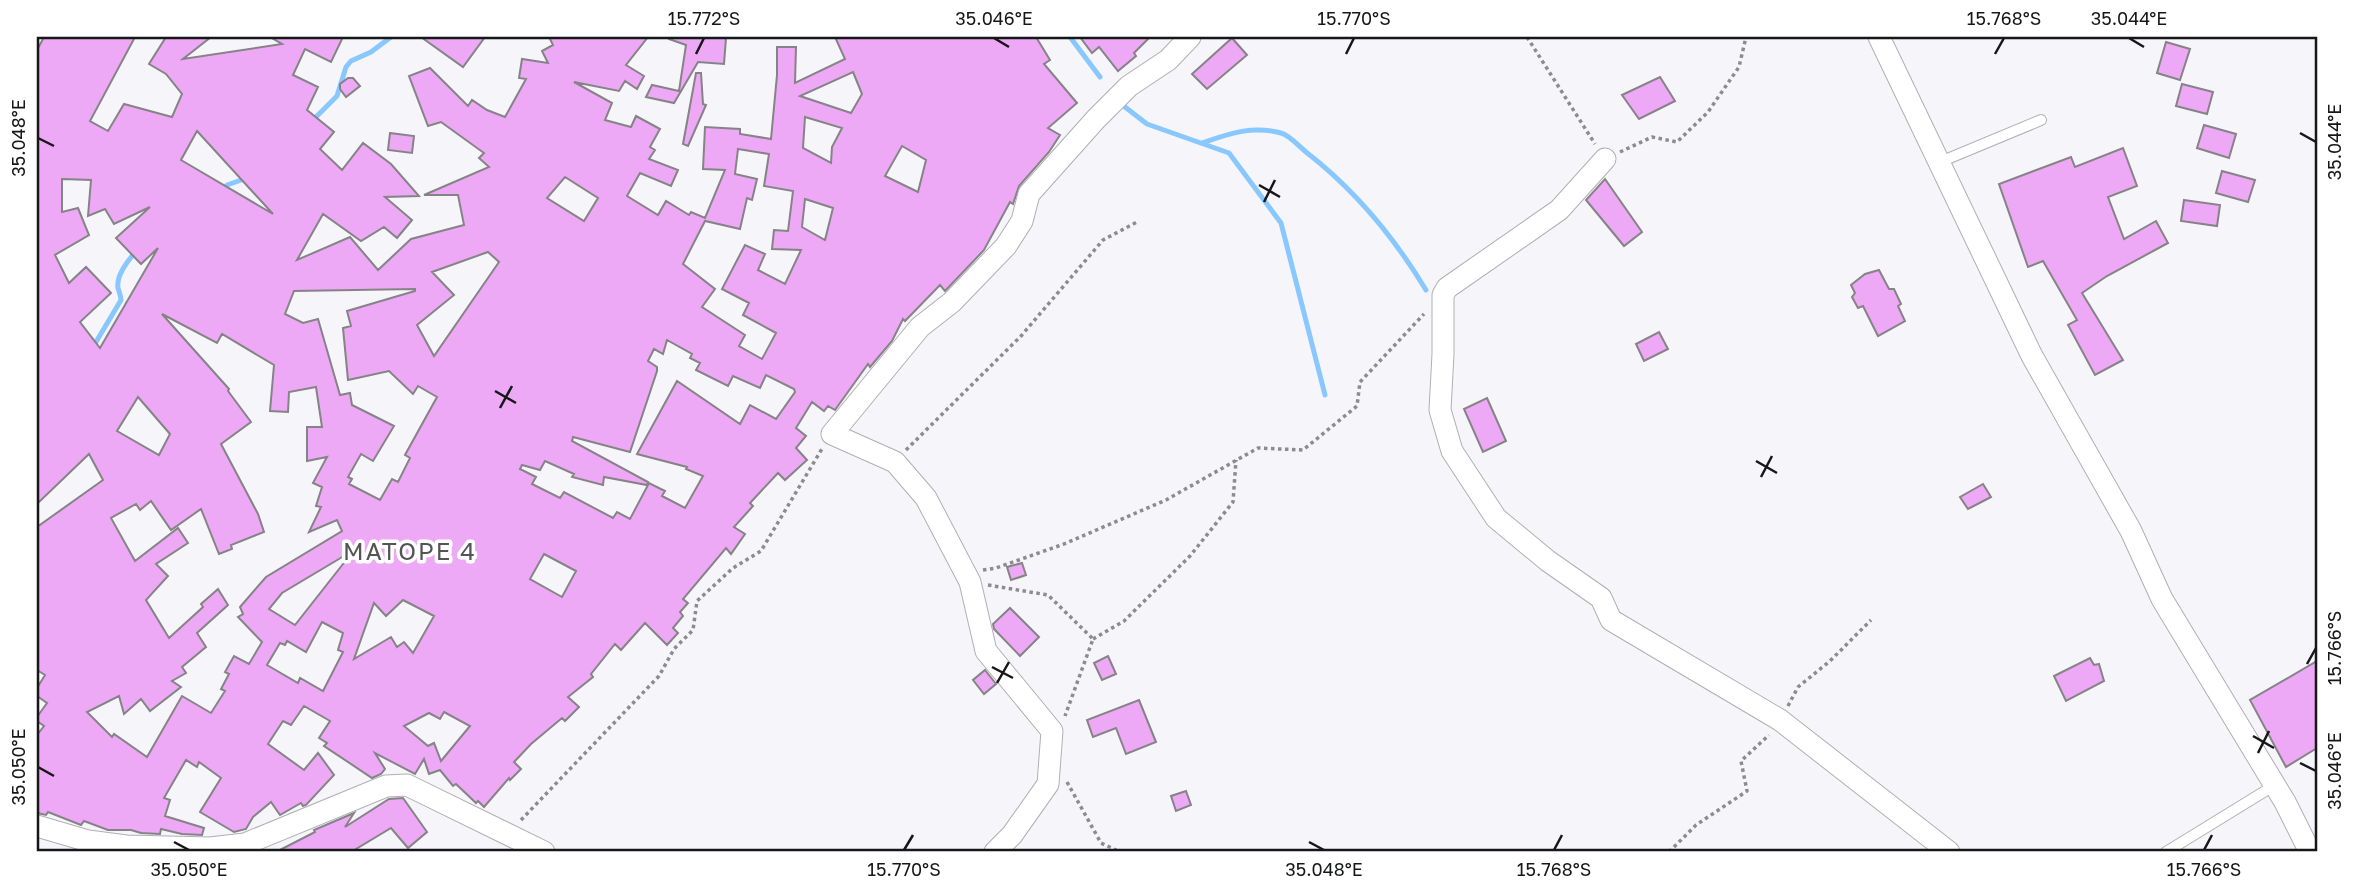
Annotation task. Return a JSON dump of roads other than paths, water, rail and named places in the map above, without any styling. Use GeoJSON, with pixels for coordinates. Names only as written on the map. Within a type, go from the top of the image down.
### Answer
{"type":"FeatureCollection","features":[{"type":"Feature","properties":{"kind":"street"},"geometry":{"type":"LineString","coordinates":[[996,852],[1012,835],[1048,784],[1052,731],[986,651],[968,578],[926,498],[895,462],[832,434],[920,327],[952,302],[1006,246],[1022,221],[1029,194],[1096,119],[1129,86],[1168,60],[1190,37]]}},
{"type":"Feature","properties":{"kind":"street"},"geometry":{"type":"LineString","coordinates":[[1879,37],[2032,356],[2131,531],[2162,599],[2275,785],[2310,852]]}},
{"type":"Feature","properties":{"kind":"street"},"geometry":{"type":"LineString","coordinates":[[1605,159],[1559,210],[1447,288],[1443,295],[1440,410],[1452,451],[1496,518],[1548,562],[1601,598],[1611,620],[1780,720],[1949,852]]}},
{"type":"Feature","properties":{"kind":"street"},"geometry":{"type":"LineString","coordinates":[[37,826],[88,841],[126,846],[210,848],[245,844],[386,786],[407,785],[507,834],[532,850]]}},
{"type":"Feature","properties":{"kind":"lane"},"geometry":{"type":"LineString","coordinates":[[1940,162],[2041,120]]}},
{"type":"Feature","properties":{"kind":"lane"},"geometry":{"type":"LineString","coordinates":[[2166,852],[2275,785]]}},
{"type":"Feature","properties":{"kind":"waterway"},"geometry":{"type":"LineString","coordinates":[[311,122],[337,96],[346,67],[351,61],[371,52],[391,37]]}},
{"type":"Feature","properties":{"kind":"waterway"},"geometry":{"type":"LineString","coordinates":[[1070,37],[1100,77]]}},
{"type":"Feature","properties":{"kind":"waterway"},"geometry":{"type":"LineString","coordinates":[[1125,107],[1147,124],[1229,153],[1281,223],[1325,395]]}},
{"type":"Feature","properties":{"kind":"waterway"},"geometry":{"type":"LineString","coordinates":[[1202,143],[1250,130],[1270,131],[1287,136],[1357,198],[1401,251],[1426,290]]}},
{"type":"Feature","properties":{"kind":"waterway"},"geometry":{"type":"LineString","coordinates":[[223,191],[227,185],[247,178]]}},
{"type":"Feature","properties":{"kind":"waterway"},"geometry":{"type":"LineString","coordinates":[[93,347],[121,300],[119,278],[136,251]]}},
{"type":"Feature","properties":{"kind":"district","name":"MATOPE 4"},"geometry":{"type":"Point","coordinates":[410,550]}}]}
